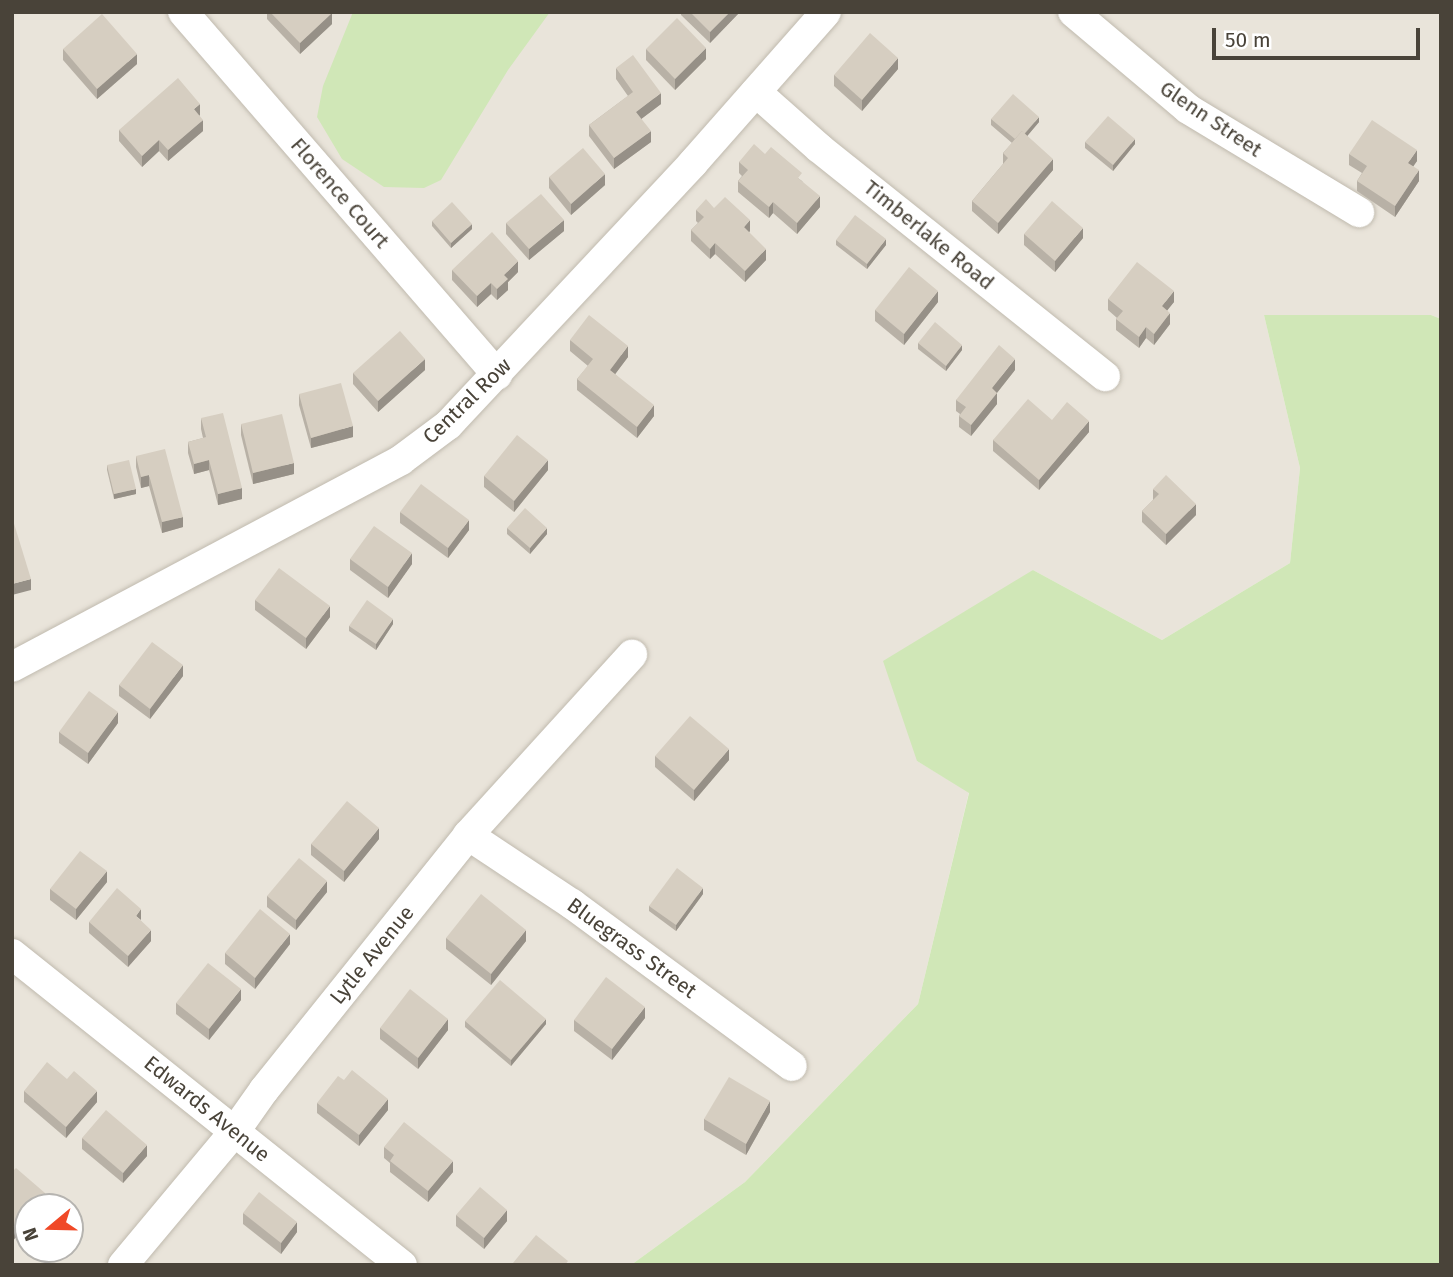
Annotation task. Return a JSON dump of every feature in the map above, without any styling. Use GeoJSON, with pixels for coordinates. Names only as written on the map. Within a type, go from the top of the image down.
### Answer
{"type":"FeatureCollection","features":[{"type":"Feature","properties":{"kind":"street","name":"Florence Court"},"geometry":{"type":"LineString","coordinates":[[183,12],[496,375]]}},
{"type":"Feature","properties":{"kind":"street","name":"Central Row"},"geometry":{"type":"LineString","coordinates":[[12,667],[401,460],[448,425],[756,92],[826,12]]}},
{"type":"Feature","properties":{"kind":"street","name":"Glenn Street"},"geometry":{"type":"LineString","coordinates":[[1073,12],[1188,109],[1359,212]]}},
{"type":"Feature","properties":{"kind":"street","name":"Timberlake Road"},"geometry":{"type":"LineString","coordinates":[[756,92],[820,148],[1105,376]]}},
{"type":"Feature","properties":{"kind":"street","name":"Lytle Avenue"},"geometry":{"type":"LineString","coordinates":[[123,1265],[235,1131],[272,1080],[468,835],[632,654]]}},
{"type":"Feature","properties":{"kind":"street","name":"Bluegrass Street"},"geometry":{"type":"LineString","coordinates":[[468,835],[572,904],[792,1066]]}},
{"type":"Feature","properties":{"kind":"street","name":"Edwards Avenue"},"geometry":{"type":"LineString","coordinates":[[12,954],[402,1265]]}},
{"type":"Feature","properties":{"kind":"shaded area"},"geometry":{"type":"Polygon","coordinates":[[[12,12],[1441,12],[1441,319],[1431,315],[1264,315],[1300,468],[1290,563],[1162,640],[1033,570],[917,761],[969,792],[918,1004],[745,1182],[631,1265],[12,1265],[12,12]]]}},
{"type":"Feature","properties":{"kind":"green space"},"geometry":{"type":"Polygon","coordinates":[[[353,12],[550,12],[508,70],[441,180],[424,188],[384,187],[342,159],[317,117],[323,86],[353,12]]]}},
{"type":"Feature","properties":{"kind":"green space"},"geometry":{"type":"Polygon","coordinates":[[[1264,315],[1431,315],[1441,319],[1441,1265],[631,1265],[745,1182],[918,1004],[969,793],[917,761],[883,661],[1033,570],[1162,640],[1290,563],[1300,468],[1264,315]]]}},
{"type":"Feature","properties":{"kind":"building"},"geometry":{"type":"Polygon","coordinates":[[[270,12],[332,12],[332,13],[300,43],[270,12]]]}},
{"type":"Feature","properties":{"kind":"building"},"geometry":{"type":"Polygon","coordinates":[[[690,12],[730,12],[710,32],[690,12]]]}},
{"type":"Feature","properties":{"kind":"building"},"geometry":{"type":"Polygon","coordinates":[[[102,14],[137,54],[97,89],[63,49],[102,14]]]}},
{"type":"Feature","properties":{"kind":"building"},"geometry":{"type":"Polygon","coordinates":[[[677,18],[706,48],[675,79],[646,49],[677,18]]]}},
{"type":"Feature","properties":{"kind":"building"},"geometry":{"type":"Polygon","coordinates":[[[870,33],[898,58],[862,100],[834,75],[870,33]]]}},
{"type":"Feature","properties":{"kind":"building"},"geometry":{"type":"Polygon","coordinates":[[[633,55],[661,93],[636,112],[651,131],[614,158],[589,125],[633,92],[616,68],[633,55]]]}},
{"type":"Feature","properties":{"kind":"building"},"geometry":{"type":"Polygon","coordinates":[[[178,78],[200,104],[194,109],[203,120],[168,150],[159,140],[142,156],[119,130],[178,78]]]}},
{"type":"Feature","properties":{"kind":"building"},"geometry":{"type":"Polygon","coordinates":[[[1013,94],[1039,117],[1024,134],[1022,131],[1015,139],[991,119],[1013,94]]]}},
{"type":"Feature","properties":{"kind":"building"},"geometry":{"type":"Polygon","coordinates":[[[1108,116],[1135,139],[1113,165],[1085,142],[1108,116]]]}},
{"type":"Feature","properties":{"kind":"building"},"geometry":{"type":"Polygon","coordinates":[[[1372,120],[1417,150],[1408,163],[1419,170],[1395,206],[1357,181],[1367,166],[1349,154],[1372,120]]]}},
{"type":"Feature","properties":{"kind":"building"},"geometry":{"type":"Polygon","coordinates":[[[1022,131],[1053,159],[998,223],[972,201],[1008,158],[1003,153],[1022,131]]]}},
{"type":"Feature","properties":{"kind":"building"},"geometry":{"type":"Polygon","coordinates":[[[754,144],[765,154],[771,147],[802,173],[798,178],[820,196],[797,223],[773,202],[769,207],[738,181],[748,170],[739,162],[754,144]]]}},
{"type":"Feature","properties":{"kind":"building"},"geometry":{"type":"Polygon","coordinates":[[[583,148],[605,174],[571,204],[549,177],[583,148]]]}},
{"type":"Feature","properties":{"kind":"building"},"geometry":{"type":"Polygon","coordinates":[[[541,194],[564,220],[529,249],[506,223],[541,194]]]}},
{"type":"Feature","properties":{"kind":"building"},"geometry":{"type":"Polygon","coordinates":[[[725,197],[750,220],[744,227],[766,249],[745,271],[715,243],[710,249],[691,230],[704,217],[696,210],[706,199],[714,208],[725,197]]]}},
{"type":"Feature","properties":{"kind":"building"},"geometry":{"type":"Polygon","coordinates":[[[1052,201],[1083,228],[1055,261],[1024,234],[1052,201]]]}},
{"type":"Feature","properties":{"kind":"building"},"geometry":{"type":"Polygon","coordinates":[[[452,202],[472,224],[451,243],[432,221],[452,202]]]}},
{"type":"Feature","properties":{"kind":"building"},"geometry":{"type":"Polygon","coordinates":[[[855,215],[886,239],[867,264],[836,240],[855,215]]]}},
{"type":"Feature","properties":{"kind":"building"},"geometry":{"type":"Polygon","coordinates":[[[492,232],[518,261],[504,275],[508,279],[497,289],[491,283],[477,296],[452,270],[492,232]]]}},
{"type":"Feature","properties":{"kind":"building"},"geometry":{"type":"Polygon","coordinates":[[[1137,262],[1174,291],[1162,306],[1170,313],[1154,334],[1146,327],[1139,337],[1116,319],[1123,311],[1108,299],[1137,262]]]}},
{"type":"Feature","properties":{"kind":"building"},"geometry":{"type":"Polygon","coordinates":[[[909,267],[938,291],[904,334],[875,310],[909,267]]]}},
{"type":"Feature","properties":{"kind":"building"},"geometry":{"type":"Polygon","coordinates":[[[589,315],[628,346],[610,370],[654,405],[637,427],[577,379],[593,359],[570,340],[589,315]]]}},
{"type":"Feature","properties":{"kind":"building"},"geometry":{"type":"Polygon","coordinates":[[[935,322],[962,345],[946,366],[918,343],[935,322]]]}},
{"type":"Feature","properties":{"kind":"building"},"geometry":{"type":"Polygon","coordinates":[[[400,331],[425,359],[378,401],[353,373],[400,331]]]}},
{"type":"Feature","properties":{"kind":"building"},"geometry":{"type":"Polygon","coordinates":[[[999,345],[1015,359],[992,388],[997,393],[971,425],[959,416],[966,407],[956,400],[999,345]]]}},
{"type":"Feature","properties":{"kind":"building"},"geometry":{"type":"Polygon","coordinates":[[[341,383],[353,426],[311,438],[299,394],[341,383]]]}},
{"type":"Feature","properties":{"kind":"building"},"geometry":{"type":"Polygon","coordinates":[[[1028,399],[1052,420],[1067,402],[1089,421],[1039,480],[993,440],[1028,399]]]}},
{"type":"Feature","properties":{"kind":"building"},"geometry":{"type":"Polygon","coordinates":[[[223,413],[242,488],[218,494],[209,460],[194,464],[188,442],[206,437],[201,418],[223,413]]]}},
{"type":"Feature","properties":{"kind":"building"},"geometry":{"type":"Polygon","coordinates":[[[282,414],[294,463],[253,473],[241,424],[282,414]]]}},
{"type":"Feature","properties":{"kind":"building"},"geometry":{"type":"Polygon","coordinates":[[[517,435],[548,460],[514,501],[484,476],[517,435]]]}},
{"type":"Feature","properties":{"kind":"building"},"geometry":{"type":"Polygon","coordinates":[[[165,449],[183,517],[162,522],[149,475],[141,477],[136,456],[165,449]]]}},
{"type":"Feature","properties":{"kind":"building"},"geometry":{"type":"Polygon","coordinates":[[[129,460],[136,489],[114,494],[107,465],[129,460]]]}},
{"type":"Feature","properties":{"kind":"building"},"geometry":{"type":"Polygon","coordinates":[[[1166,475],[1196,504],[1166,534],[1142,511],[1159,494],[1153,489],[1166,475]]]}},
{"type":"Feature","properties":{"kind":"building"},"geometry":{"type":"Polygon","coordinates":[[[421,484],[469,520],[448,548],[400,512],[421,484]]]}},
{"type":"Feature","properties":{"kind":"building"},"geometry":{"type":"Polygon","coordinates":[[[525,508],[547,528],[530,548],[507,528],[525,508]]]}},
{"type":"Feature","properties":{"kind":"building"},"geometry":{"type":"Polygon","coordinates":[[[12,517],[31,579],[12,584],[12,517]]]}},
{"type":"Feature","properties":{"kind":"building"},"geometry":{"type":"Polygon","coordinates":[[[374,526],[412,553],[388,587],[350,559],[374,526]]]}},
{"type":"Feature","properties":{"kind":"building"},"geometry":{"type":"Polygon","coordinates":[[[279,568],[330,606],[306,638],[255,600],[279,568]]]}},
{"type":"Feature","properties":{"kind":"building"},"geometry":{"type":"Polygon","coordinates":[[[367,600],[393,619],[376,644],[349,626],[367,600]]]}},
{"type":"Feature","properties":{"kind":"building"},"geometry":{"type":"Polygon","coordinates":[[[152,642],[183,665],[150,709],[119,685],[152,642]]]}},
{"type":"Feature","properties":{"kind":"building"},"geometry":{"type":"Polygon","coordinates":[[[89,691],[118,712],[88,753],[59,732],[89,691]]]}},
{"type":"Feature","properties":{"kind":"building"},"geometry":{"type":"Polygon","coordinates":[[[690,716],[729,749],[694,790],[655,756],[690,716]]]}},
{"type":"Feature","properties":{"kind":"building"},"geometry":{"type":"Polygon","coordinates":[[[347,801],[379,828],[344,871],[311,844],[347,801]]]}},
{"type":"Feature","properties":{"kind":"building"},"geometry":{"type":"Polygon","coordinates":[[[80,851],[107,871],[76,909],[50,889],[80,851]]]}},
{"type":"Feature","properties":{"kind":"building"},"geometry":{"type":"Polygon","coordinates":[[[299,858],[327,881],[296,920],[267,896],[299,858]]]}},
{"type":"Feature","properties":{"kind":"building"},"geometry":{"type":"Polygon","coordinates":[[[677,868],[703,888],[676,925],[649,906],[677,868]]]}},
{"type":"Feature","properties":{"kind":"building"},"geometry":{"type":"Polygon","coordinates":[[[117,888],[141,909],[136,916],[151,930],[128,956],[89,922],[117,888]]]}},
{"type":"Feature","properties":{"kind":"building"},"geometry":{"type":"Polygon","coordinates":[[[481,894],[526,930],[491,974],[446,938],[481,894]]]}},
{"type":"Feature","properties":{"kind":"building"},"geometry":{"type":"Polygon","coordinates":[[[260,909],[290,934],[255,978],[225,953],[260,909]]]}},
{"type":"Feature","properties":{"kind":"building"},"geometry":{"type":"Polygon","coordinates":[[[208,963],[241,989],[209,1029],[176,1003],[208,963]]]}},
{"type":"Feature","properties":{"kind":"building"},"geometry":{"type":"Polygon","coordinates":[[[606,977],[645,1007],[612,1049],[574,1020],[606,977]]]}},
{"type":"Feature","properties":{"kind":"building"},"geometry":{"type":"Polygon","coordinates":[[[500,980],[546,1019],[511,1060],[465,1021],[500,980]]]}},
{"type":"Feature","properties":{"kind":"building"},"geometry":{"type":"Polygon","coordinates":[[[410,989],[448,1019],[418,1058],[380,1028],[410,989]]]}},
{"type":"Feature","properties":{"kind":"building"},"geometry":{"type":"Polygon","coordinates":[[[47,1062],[67,1079],[74,1071],[97,1091],[66,1127],[24,1091],[47,1062]]]}},
{"type":"Feature","properties":{"kind":"building"},"geometry":{"type":"Polygon","coordinates":[[[352,1070],[388,1099],[359,1135],[317,1103],[338,1076],[344,1080],[352,1070]]]}},
{"type":"Feature","properties":{"kind":"building"},"geometry":{"type":"Polygon","coordinates":[[[729,1077],[770,1101],[746,1144],[704,1119],[729,1077]]]}},
{"type":"Feature","properties":{"kind":"building"},"geometry":{"type":"Polygon","coordinates":[[[106,1110],[147,1145],[123,1173],[82,1138],[106,1110]]]}},
{"type":"Feature","properties":{"kind":"building"},"geometry":{"type":"Polygon","coordinates":[[[404,1122],[453,1161],[428,1191],[390,1161],[394,1155],[384,1147],[404,1122]]]}},
{"type":"Feature","properties":{"kind":"building"},"geometry":{"type":"Polygon","coordinates":[[[16,1168],[45,1193],[14,1193],[12,1231],[12,1172],[16,1168]]]}},
{"type":"Feature","properties":{"kind":"building"},"geometry":{"type":"Polygon","coordinates":[[[480,1187],[507,1210],[484,1238],[456,1215],[480,1187]]]}},
{"type":"Feature","properties":{"kind":"building"},"geometry":{"type":"Polygon","coordinates":[[[259,1192],[297,1222],[281,1243],[243,1213],[259,1192]]]}},
{"type":"Feature","properties":{"kind":"building"},"geometry":{"type":"Polygon","coordinates":[[[536,1235],[568,1261],[565,1265],[513,1263],[536,1235]]]}}]}
